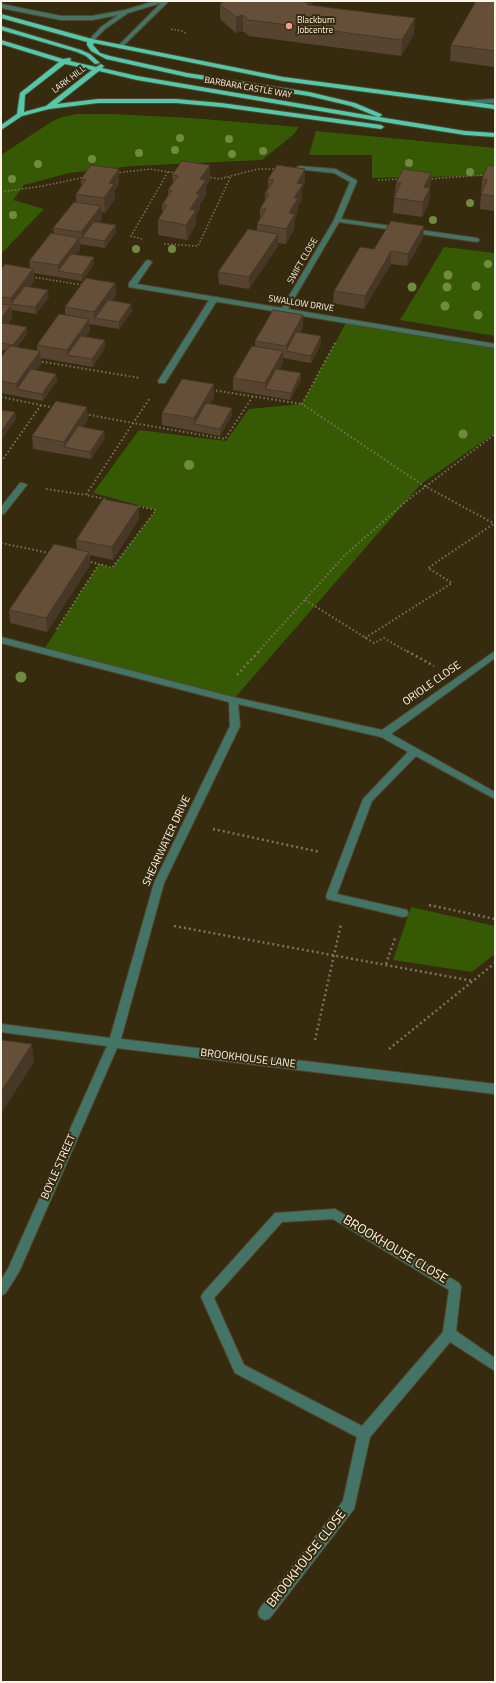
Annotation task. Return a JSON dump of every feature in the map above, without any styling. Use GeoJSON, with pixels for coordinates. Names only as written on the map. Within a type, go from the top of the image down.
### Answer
{"type":"FeatureCollection","features":[{"type":"Feature","properties":{"kind":"highway","name":"BARBARA CASTLE WAY"},"geometry":{"type":"LineString","coordinates":[[1,16],[91,41],[283,79],[495,107]]}},
{"type":"Feature","properties":{"kind":"highway"},"geometry":{"type":"LineString","coordinates":[[1,28],[78,51],[93,58],[97,62],[98,70]]}},
{"type":"Feature","properties":{"kind":"highway","name":"LARK HILL"},"geometry":{"type":"LineString","coordinates":[[20,115],[22,94],[91,41]]}},
{"type":"Feature","properties":{"kind":"highway"},"geometry":{"type":"LineString","coordinates":[[91,41],[90,45],[93,50],[108,58],[187,75],[309,94],[353,104],[396,122]]}},
{"type":"Feature","properties":{"kind":"highway","name":"BARBARA CASTLE WAY"},"geometry":{"type":"LineString","coordinates":[[1,42],[65,62],[138,78],[396,122],[465,133],[495,135]]}},
{"type":"Feature","properties":{"kind":"highway","name":"LARK HILL"},"geometry":{"type":"LineString","coordinates":[[1,128],[20,115],[48,107],[98,70],[120,47]]}},
{"type":"Feature","properties":{"kind":"highway"},"geometry":{"type":"LineString","coordinates":[[48,107],[98,101],[176,101],[221,105],[393,129],[465,133]]}},
{"type":"Feature","properties":{"kind":"street"},"geometry":{"type":"LineString","coordinates":[[1,6],[61,18],[92,18],[126,12],[161,1]]}},
{"type":"Feature","properties":{"kind":"street"},"geometry":{"type":"LineString","coordinates":[[120,47],[166,1]]}},
{"type":"Feature","properties":{"kind":"street"},"geometry":{"type":"LineString","coordinates":[[91,41],[104,28],[126,12]]}},
{"type":"Feature","properties":{"kind":"street","name":"BARBARA CASTLE WAY"},"geometry":{"type":"LineString","coordinates":[[460,103],[495,101]]}},
{"type":"Feature","properties":{"kind":"street"},"geometry":{"type":"LineString","coordinates":[[299,168],[335,171],[354,181]]}},
{"type":"Feature","properties":{"kind":"street","name":"SWIFT CLOSE"},"geometry":{"type":"LineString","coordinates":[[284,310],[338,220],[354,181]]}},
{"type":"Feature","properties":{"kind":"street"},"geometry":{"type":"LineString","coordinates":[[338,220],[477,240]]}},
{"type":"Feature","properties":{"kind":"street"},"geometry":{"type":"LineString","coordinates":[[132,285],[148,262]]}},
{"type":"Feature","properties":{"kind":"street","name":"SWALLOW DRIVE"},"geometry":{"type":"LineString","coordinates":[[132,285],[495,346]]}},
{"type":"Feature","properties":{"kind":"street"},"geometry":{"type":"LineString","coordinates":[[162,382],[214,299]]}},
{"type":"Feature","properties":{"kind":"street"},"geometry":{"type":"LineString","coordinates":[[1,512],[23,485]]}},
{"type":"Feature","properties":{"kind":"street"},"geometry":{"type":"LineString","coordinates":[[1,640],[233,700],[384,734],[495,796]]}},
{"type":"Feature","properties":{"kind":"street","name":"ORIOLE CLOSE"},"geometry":{"type":"LineString","coordinates":[[384,734],[495,654]]}},
{"type":"Feature","properties":{"kind":"street","name":"SHEARWATER DRIVE"},"geometry":{"type":"LineString","coordinates":[[114,1043],[159,883],[235,726],[233,700]]}},
{"type":"Feature","properties":{"kind":"street"},"geometry":{"type":"LineString","coordinates":[[404,913],[331,896],[368,799],[415,751]]}},
{"type":"Feature","properties":{"kind":"street","name":"BROOKHOUSE LANE"},"geometry":{"type":"LineString","coordinates":[[1,1028],[495,1089]]}},
{"type":"Feature","properties":{"kind":"street","name":"BOYLE STREET"},"geometry":{"type":"LineString","coordinates":[[1,1290],[13,1272],[114,1043]]}},
{"type":"Feature","properties":{"kind":"street","name":"BROOKHOUSE CLOSE"},"geometry":{"type":"LineString","coordinates":[[265,1613],[349,1504],[364,1434],[449,1334],[455,1287],[335,1214],[279,1217],[207,1296],[239,1369],[364,1434]]}},
{"type":"Feature","properties":{"kind":"street"},"geometry":{"type":"LineString","coordinates":[[449,1334],[495,1365]]}},
{"type":"Feature","properties":{"kind":"path"},"geometry":{"type":"LineString","coordinates":[[204,177],[219,179],[258,169],[299,168]]}},
{"type":"Feature","properties":{"kind":"path"},"geometry":{"type":"LineString","coordinates":[[114,173],[150,169],[182,174]]}},
{"type":"Feature","properties":{"kind":"path"},"geometry":{"type":"LineString","coordinates":[[168,172],[131,236],[159,244],[198,246],[231,176]]}},
{"type":"Feature","properties":{"kind":"path"},"geometry":{"type":"LineString","coordinates":[[423,179],[488,175]]}},
{"type":"Feature","properties":{"kind":"path"},"geometry":{"type":"LineString","coordinates":[[1,192],[43,186],[86,177]]}},
{"type":"Feature","properties":{"kind":"path"},"geometry":{"type":"LineString","coordinates":[[354,181],[408,179]]}},
{"type":"Feature","properties":{"kind":"path"},"geometry":{"type":"LineString","coordinates":[[148,262],[159,244]]}},
{"type":"Feature","properties":{"kind":"path"},"geometry":{"type":"LineString","coordinates":[[30,276],[111,290],[132,285]]}},
{"type":"Feature","properties":{"kind":"path"},"geometry":{"type":"LineString","coordinates":[[302,404],[347,321]]}},
{"type":"Feature","properties":{"kind":"path"},"geometry":{"type":"LineString","coordinates":[[32,360],[162,382],[86,495],[111,500]]}},
{"type":"Feature","properties":{"kind":"path"},"geometry":{"type":"LineString","coordinates":[[208,389],[302,404],[425,487],[495,524],[428,568],[452,583],[366,638]]}},
{"type":"Feature","properties":{"kind":"path"},"geometry":{"type":"LineString","coordinates":[[79,412],[225,439],[253,396]]}},
{"type":"Feature","properties":{"kind":"path"},"geometry":{"type":"LineString","coordinates":[[1,397],[56,408]]}},
{"type":"Feature","properties":{"kind":"path"},"geometry":{"type":"LineString","coordinates":[[1,462],[41,405]]}},
{"type":"Feature","properties":{"kind":"path"},"geometry":{"type":"LineString","coordinates":[[218,696],[346,555],[409,499],[495,434]]}},
{"type":"Feature","properties":{"kind":"path"},"geometry":{"type":"LineString","coordinates":[[84,561],[112,568],[156,510],[134,505]]}},
{"type":"Feature","properties":{"kind":"path"},"geometry":{"type":"LineString","coordinates":[[1,544],[54,554]]}},
{"type":"Feature","properties":{"kind":"path"},"geometry":{"type":"LineString","coordinates":[[43,651],[98,564]]}},
{"type":"Feature","properties":{"kind":"path"},"geometry":{"type":"LineString","coordinates":[[305,600],[374,643],[384,638],[459,680]]}},
{"type":"Feature","properties":{"kind":"path"},"geometry":{"type":"LineString","coordinates":[[188,824],[346,857]]}},
{"type":"Feature","properties":{"kind":"path"},"geometry":{"type":"LineString","coordinates":[[309,1066],[347,899]]}},
{"type":"Feature","properties":{"kind":"path"},"geometry":{"type":"LineString","coordinates":[[148,922],[473,981]]}},
{"type":"Feature","properties":{"kind":"path"},"geometry":{"type":"LineString","coordinates":[[360,1072],[495,963]]}},
{"type":"Feature","properties":{"kind":"green space"},"geometry":{"type":"Polygon","coordinates":[[[77,114],[191,118],[299,127],[293,135],[262,160],[132,166],[69,173],[24,185],[13,200],[44,209],[1,254],[1,155],[51,122],[62,117],[77,114]]]}},
{"type":"Feature","properties":{"kind":"green space"},"geometry":{"type":"Polygon","coordinates":[[[316,131],[495,148],[495,177],[372,178],[372,155],[309,155],[316,131]]]}},
{"type":"Feature","properties":{"kind":"green space"},"geometry":{"type":"Polygon","coordinates":[[[444,247],[495,253],[495,336],[400,320],[444,247]]]}},
{"type":"Feature","properties":{"kind":"green space"},"geometry":{"type":"Polygon","coordinates":[[[347,321],[495,346],[495,433],[421,484],[233,700],[43,651],[99,564],[112,568],[156,510],[93,493],[139,430],[226,441],[249,409],[302,404],[347,321]]]}},
{"type":"Feature","properties":{"kind":"green space"},"geometry":{"type":"Polygon","coordinates":[[[411,907],[495,926],[495,954],[472,972],[393,960],[411,907]]]}},
{"type":"Feature","properties":{"kind":"building"},"geometry":{"type":"Polygon","coordinates":[[[311,1],[305,2],[308,5],[415,18],[402,40],[249,20],[243,15],[236,17],[220,4],[223,3],[221,2],[311,1]]]}},
{"type":"Feature","properties":{"kind":"building"},"geometry":{"type":"Polygon","coordinates":[[[476,1],[495,1],[495,51],[451,45],[476,1]]]}},
{"type":"Feature","properties":{"kind":"building"},"geometry":{"type":"Polygon","coordinates":[[[182,161],[210,165],[200,179],[206,180],[196,194],[200,194],[190,209],[196,210],[186,225],[158,220],[167,205],[162,205],[172,190],[168,190],[178,176],[172,175],[182,161]]]}},
{"type":"Feature","properties":{"kind":"building"},"geometry":{"type":"Polygon","coordinates":[[[91,165],[119,169],[109,183],[114,184],[104,198],[76,194],[86,180],[81,179],[91,165]]]}},
{"type":"Feature","properties":{"kind":"building"},"geometry":{"type":"Polygon","coordinates":[[[277,165],[305,169],[297,183],[303,184],[294,198],[298,198],[289,213],[295,214],[286,229],[257,224],[266,209],[260,209],[269,194],[265,193],[274,180],[268,179],[277,165]]]}},
{"type":"Feature","properties":{"kind":"building"},"geometry":{"type":"Polygon","coordinates":[[[488,165],[495,166],[495,196],[481,194],[487,180],[482,179],[488,165]]]}},
{"type":"Feature","properties":{"kind":"building"},"geometry":{"type":"Polygon","coordinates":[[[403,169],[431,173],[424,187],[430,188],[423,202],[394,198],[401,183],[396,183],[403,169]]]}},
{"type":"Feature","properties":{"kind":"building"},"geometry":{"type":"Polygon","coordinates":[[[74,202],[101,206],[81,232],[53,228],[74,202]]]}},
{"type":"Feature","properties":{"kind":"building"},"geometry":{"type":"Polygon","coordinates":[[[391,221],[424,226],[408,254],[391,251],[365,296],[334,291],[360,247],[374,249],[391,221]]]}},
{"type":"Feature","properties":{"kind":"building"},"geometry":{"type":"Polygon","coordinates":[[[94,222],[116,225],[104,241],[82,237],[94,222]]]}},
{"type":"Feature","properties":{"kind":"building"},"geometry":{"type":"Polygon","coordinates":[[[248,229],[278,234],[249,277],[218,272],[248,229]]]}},
{"type":"Feature","properties":{"kind":"building"},"geometry":{"type":"Polygon","coordinates":[[[51,233],[79,238],[58,265],[29,261],[51,233]]]}},
{"type":"Feature","properties":{"kind":"building"},"geometry":{"type":"Polygon","coordinates":[[[71,254],[94,257],[82,275],[58,271],[71,254]]]}},
{"type":"Feature","properties":{"kind":"building"},"geometry":{"type":"Polygon","coordinates":[[[5,264],[33,269],[11,298],[1,297],[1,269],[5,264]]]}},
{"type":"Feature","properties":{"kind":"building"},"geometry":{"type":"Polygon","coordinates":[[[86,278],[115,283],[94,312],[65,307],[86,278]]]}},
{"type":"Feature","properties":{"kind":"building"},"geometry":{"type":"Polygon","coordinates":[[[25,286],[48,290],[35,307],[11,304],[25,286]]]}},
{"type":"Feature","properties":{"kind":"building"},"geometry":{"type":"Polygon","coordinates":[[[108,300],[131,304],[119,322],[95,318],[108,300]]]}},
{"type":"Feature","properties":{"kind":"building"},"geometry":{"type":"Polygon","coordinates":[[[1,304],[11,305],[1,319],[1,304]]]}},
{"type":"Feature","properties":{"kind":"building"},"geometry":{"type":"Polygon","coordinates":[[[273,310],[303,315],[286,346],[255,341],[273,310]]]}},
{"type":"Feature","properties":{"kind":"building"},"geometry":{"type":"Polygon","coordinates":[[[59,314],[89,319],[67,350],[37,345],[59,314]]]}},
{"type":"Feature","properties":{"kind":"building"},"geometry":{"type":"Polygon","coordinates":[[[3,323],[27,327],[13,345],[1,343],[1,325],[3,323]]]}},
{"type":"Feature","properties":{"kind":"building"},"geometry":{"type":"Polygon","coordinates":[[[296,332],[321,336],[311,356],[286,351],[296,332]]]}},
{"type":"Feature","properties":{"kind":"building"},"geometry":{"type":"Polygon","coordinates":[[[81,336],[105,340],[92,359],[67,355],[81,336]]]}},
{"type":"Feature","properties":{"kind":"building"},"geometry":{"type":"Polygon","coordinates":[[[10,346],[40,351],[16,384],[1,381],[1,357],[10,346]]]}},
{"type":"Feature","properties":{"kind":"building"},"geometry":{"type":"Polygon","coordinates":[[[252,346],[283,351],[265,383],[233,378],[252,346]]]}},
{"type":"Feature","properties":{"kind":"building"},"geometry":{"type":"Polygon","coordinates":[[[31,369],[56,374],[42,394],[17,389],[31,369]]]}},
{"type":"Feature","properties":{"kind":"building"},"geometry":{"type":"Polygon","coordinates":[[[276,369],[301,373],[291,393],[265,389],[276,369]]]}},
{"type":"Feature","properties":{"kind":"building"},"geometry":{"type":"Polygon","coordinates":[[[182,379],[214,384],[194,418],[162,413],[182,379]]]}},
{"type":"Feature","properties":{"kind":"building"},"geometry":{"type":"Polygon","coordinates":[[[56,401],[87,407],[64,442],[32,436],[56,401]]]}},
{"type":"Feature","properties":{"kind":"building"},"geometry":{"type":"Polygon","coordinates":[[[206,403],[232,408],[220,429],[194,424],[206,403]]]}},
{"type":"Feature","properties":{"kind":"building"},"geometry":{"type":"Polygon","coordinates":[[[1,410],[15,412],[1,432],[1,410]]]}},
{"type":"Feature","properties":{"kind":"building"},"geometry":{"type":"Polygon","coordinates":[[[78,426],[104,431],[90,452],[64,447],[78,426]]]}},
{"type":"Feature","properties":{"kind":"building"},"geometry":{"type":"Polygon","coordinates":[[[103,499],[139,506],[112,547],[76,540],[103,499]]]}},
{"type":"Feature","properties":{"kind":"building"},"geometry":{"type":"Polygon","coordinates":[[[54,544],[89,552],[46,618],[9,610],[54,544]]]}},
{"type":"Feature","properties":{"kind":"building"},"geometry":{"type":"Polygon","coordinates":[[[1,1040],[32,1044],[1,1092],[1,1040]]]}},
{"type":"Feature","properties":{"kind":"place","name":"Blackburn Jobcentre"},"geometry":{"type":"Point","coordinates":[289,26]}}]}
